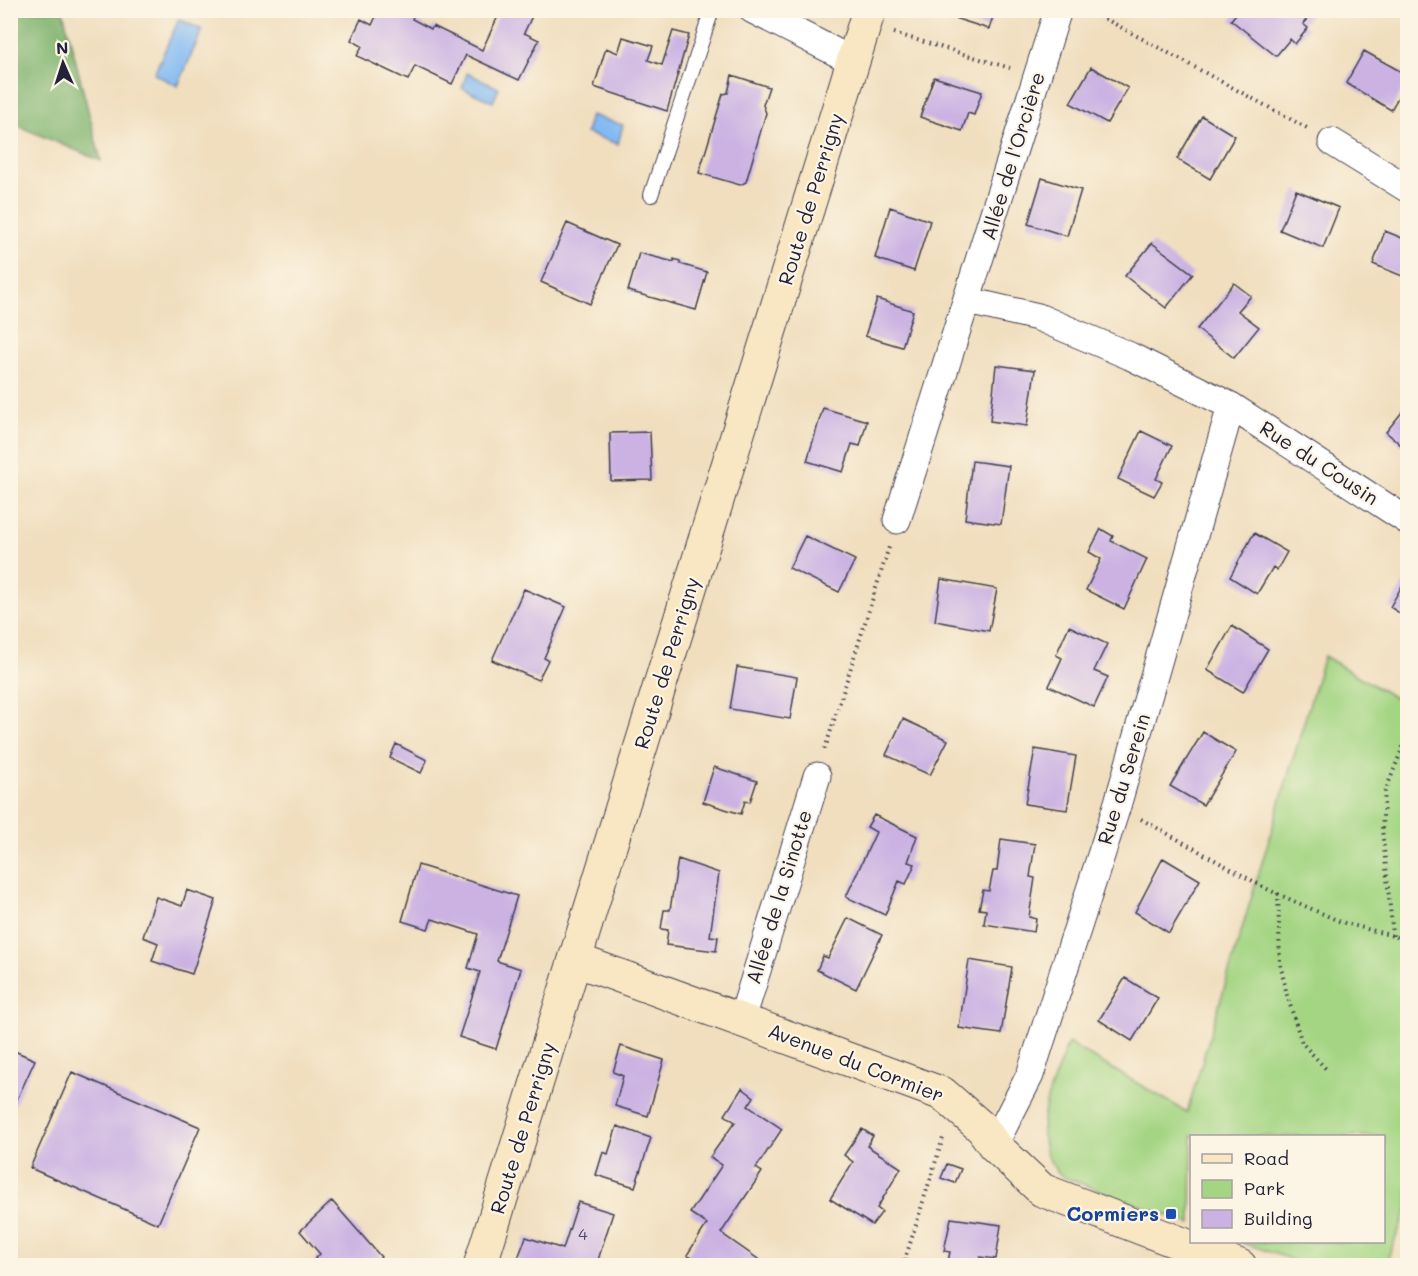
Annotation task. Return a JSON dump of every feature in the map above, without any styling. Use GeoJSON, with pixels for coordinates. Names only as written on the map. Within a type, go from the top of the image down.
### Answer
{"type":"FeatureCollection","features":[{"type":"Feature","properties":{"kind":"street"},"geometry":{"type":"LineString","coordinates":[[753,10],[853,61]]}},
{"type":"Feature","properties":{"kind":"street","name":"Allée de l'Orcière"},"geometry":{"type":"LineString","coordinates":[[897,520],[1058,10]]}},
{"type":"Feature","properties":{"kind":"street","name":"Route de Perrigny"},"geometry":{"type":"LineString","coordinates":[[480,1266],[866,17]]}},
{"type":"Feature","properties":{"kind":"street"},"geometry":{"type":"LineString","coordinates":[[1332,142],[1407,189]]}},
{"type":"Feature","properties":{"kind":"street"},"geometry":{"type":"LineString","coordinates":[[968,301],[1038,317],[1130,356],[1231,406]]}},
{"type":"Feature","properties":{"kind":"street","name":"Rue du Cousin"},"geometry":{"type":"LineString","coordinates":[[1231,406],[1407,521]]}},
{"type":"Feature","properties":{"kind":"street","name":"Rue du Serein"},"geometry":{"type":"LineString","coordinates":[[994,1145],[1030,1076],[1117,806],[1231,406]]}},
{"type":"Feature","properties":{"kind":"street","name":"Allée de la Sinotte"},"geometry":{"type":"LineString","coordinates":[[742,1019],[817,776]]}},
{"type":"Feature","properties":{"kind":"street","name":"Avenue du Cormier"},"geometry":{"type":"LineString","coordinates":[[576,960],[943,1094],[982,1128],[994,1145],[1042,1190],[1182,1255],[1240,1266]]}},
{"type":"Feature","properties":{"kind":"lane"},"geometry":{"type":"LineString","coordinates":[[651,195],[712,10]]}},
{"type":"Feature","properties":{"kind":"path"},"geometry":{"type":"LineString","coordinates":[[1089,10],[1332,142]]}},
{"type":"Feature","properties":{"kind":"path"},"geometry":{"type":"LineString","coordinates":[[866,17],[1038,76]]}},
{"type":"Feature","properties":{"kind":"path"},"geometry":{"type":"LineString","coordinates":[[817,776],[897,520]]}},
{"type":"Feature","properties":{"kind":"path"},"geometry":{"type":"LineString","coordinates":[[1393,936],[1382,829],[1385,792],[1407,734]]}},
{"type":"Feature","properties":{"kind":"path"},"geometry":{"type":"LineString","coordinates":[[1117,806],[1278,893],[1341,922],[1407,940]]}},
{"type":"Feature","properties":{"kind":"path"},"geometry":{"type":"LineString","coordinates":[[1278,893],[1280,963],[1287,995],[1302,1044],[1326,1069]]}},
{"type":"Feature","properties":{"kind":"path"},"geometry":{"type":"LineString","coordinates":[[903,1266],[954,1102]]}},
{"type":"Feature","properties":{"kind":"green space"},"geometry":{"type":"Polygon","coordinates":[[[10,11],[63,11],[101,161],[11,123],[10,11]]]}},
{"type":"Feature","properties":{"kind":"green space"},"geometry":{"type":"Polygon","coordinates":[[[1324,656],[1407,705],[1408,1207],[1385,1265],[1307,1265],[1244,1243],[1385,1243],[1385,1135],[1190,1135],[1190,1224],[1063,1177],[1051,1162],[1044,1146],[1042,1130],[1044,1112],[1068,1043],[1187,1112],[1324,656]]]}},
{"type":"Feature","properties":{"kind":"water"},"geometry":{"type":"Polygon","coordinates":[[[179,19],[202,30],[178,86],[154,74],[179,19]]]}},
{"type":"Feature","properties":{"kind":"water"},"geometry":{"type":"Polygon","coordinates":[[[467,73],[499,88],[493,102],[462,88],[467,73]]]}},
{"type":"Feature","properties":{"kind":"water"},"geometry":{"type":"Polygon","coordinates":[[[591,115],[623,125],[618,144],[586,133],[591,115]]]}},
{"type":"Feature","properties":{"kind":"building"},"geometry":{"type":"Polygon","coordinates":[[[379,10],[416,10],[412,19],[431,29],[433,26],[482,50],[501,10],[526,10],[533,14],[524,33],[539,40],[519,80],[466,55],[452,84],[415,66],[408,80],[357,56],[362,46],[351,40],[361,19],[372,25],[379,10]]]}},
{"type":"Feature","properties":{"kind":"building"},"geometry":{"type":"Polygon","coordinates":[[[953,10],[995,10],[989,29],[951,17],[953,10]]]}},
{"type":"Feature","properties":{"kind":"building"},"geometry":{"type":"Polygon","coordinates":[[[1239,10],[1314,10],[1303,24],[1308,28],[1295,44],[1290,39],[1276,56],[1231,20],[1239,10]]]}},
{"type":"Feature","properties":{"kind":"building"},"geometry":{"type":"Polygon","coordinates":[[[673,31],[689,35],[667,111],[594,87],[606,48],[618,53],[623,37],[653,46],[648,60],[662,65],[673,31]]]}},
{"type":"Feature","properties":{"kind":"building"},"geometry":{"type":"Polygon","coordinates":[[[1364,51],[1407,75],[1407,81],[1391,110],[1346,83],[1364,51]]]}},
{"type":"Feature","properties":{"kind":"building"},"geometry":{"type":"Polygon","coordinates":[[[1091,67],[1128,88],[1107,123],[1070,103],[1091,67]]]}},
{"type":"Feature","properties":{"kind":"building"},"geometry":{"type":"Polygon","coordinates":[[[732,75],[769,87],[763,105],[766,113],[746,182],[740,185],[699,173],[723,94],[728,93],[732,75]]]}},
{"type":"Feature","properties":{"kind":"building"},"geometry":{"type":"Polygon","coordinates":[[[934,77],[982,92],[974,115],[968,113],[962,131],[920,117],[934,77]]]}},
{"type":"Feature","properties":{"kind":"building"},"geometry":{"type":"Polygon","coordinates":[[[1202,116],[1235,136],[1210,179],[1177,159],[1202,116]]]}},
{"type":"Feature","properties":{"kind":"building"},"geometry":{"type":"Polygon","coordinates":[[[1042,178],[1081,190],[1067,236],[1028,224],[1042,178]]]}},
{"type":"Feature","properties":{"kind":"building"},"geometry":{"type":"Polygon","coordinates":[[[1296,190],[1339,208],[1323,248],[1280,230],[1296,190]]]}},
{"type":"Feature","properties":{"kind":"building"},"geometry":{"type":"Polygon","coordinates":[[[890,207],[930,221],[914,271],[875,258],[890,207]]]}},
{"type":"Feature","properties":{"kind":"building"},"geometry":{"type":"Polygon","coordinates":[[[567,223],[617,245],[590,304],[541,282],[567,223]]]}},
{"type":"Feature","properties":{"kind":"building"},"geometry":{"type":"Polygon","coordinates":[[[1385,231],[1407,240],[1407,278],[1373,264],[1385,231]]]}},
{"type":"Feature","properties":{"kind":"building"},"geometry":{"type":"Polygon","coordinates":[[[1152,243],[1193,274],[1166,308],[1125,276],[1152,243]]]}},
{"type":"Feature","properties":{"kind":"building"},"geometry":{"type":"Polygon","coordinates":[[[639,253],[674,262],[674,259],[680,261],[680,264],[707,272],[696,310],[628,291],[639,253]]]}},
{"type":"Feature","properties":{"kind":"building"},"geometry":{"type":"Polygon","coordinates":[[[1234,283],[1251,296],[1238,311],[1259,327],[1234,358],[1197,329],[1234,283]]]}},
{"type":"Feature","properties":{"kind":"building"},"geometry":{"type":"Polygon","coordinates":[[[877,299],[913,311],[902,347],[865,336],[877,299]]]}},
{"type":"Feature","properties":{"kind":"building"},"geometry":{"type":"Polygon","coordinates":[[[996,365],[1035,370],[1027,426],[990,421],[996,365]]]}},
{"type":"Feature","properties":{"kind":"building"},"geometry":{"type":"Polygon","coordinates":[[[1407,406],[1407,450],[1386,432],[1407,406]]]}},
{"type":"Feature","properties":{"kind":"building"},"geometry":{"type":"Polygon","coordinates":[[[823,408],[867,421],[860,446],[852,444],[843,472],[807,461],[823,408]]]}},
{"type":"Feature","properties":{"kind":"building"},"geometry":{"type":"Polygon","coordinates":[[[1141,431],[1172,446],[1156,479],[1162,482],[1154,496],[1118,479],[1141,431]]]}},
{"type":"Feature","properties":{"kind":"building"},"geometry":{"type":"Polygon","coordinates":[[[650,432],[652,480],[611,481],[610,433],[650,432]]]}},
{"type":"Feature","properties":{"kind":"building"},"geometry":{"type":"Polygon","coordinates":[[[972,461],[1009,466],[1001,524],[965,519],[972,461]]]}},
{"type":"Feature","properties":{"kind":"building"},"geometry":{"type":"Polygon","coordinates":[[[1101,529],[1113,536],[1111,541],[1147,559],[1124,609],[1086,590],[1101,559],[1089,552],[1101,529]]]}},
{"type":"Feature","properties":{"kind":"building"},"geometry":{"type":"Polygon","coordinates":[[[1254,533],[1287,552],[1277,570],[1273,567],[1257,594],[1230,577],[1254,533]]]}},
{"type":"Feature","properties":{"kind":"building"},"geometry":{"type":"Polygon","coordinates":[[[805,536],[855,560],[839,592],[789,568],[805,536]]]}},
{"type":"Feature","properties":{"kind":"building"},"geometry":{"type":"Polygon","coordinates":[[[1407,577],[1407,618],[1390,607],[1407,577]]]}},
{"type":"Feature","properties":{"kind":"building"},"geometry":{"type":"Polygon","coordinates":[[[941,579],[997,589],[989,631],[935,621],[941,579]]]}},
{"type":"Feature","properties":{"kind":"building"},"geometry":{"type":"Polygon","coordinates":[[[524,589],[566,607],[544,658],[548,660],[538,680],[492,660],[524,589]]]}},
{"type":"Feature","properties":{"kind":"building"},"geometry":{"type":"Polygon","coordinates":[[[1069,626],[1107,644],[1094,671],[1108,677],[1094,707],[1049,686],[1062,658],[1056,655],[1069,626]]]}},
{"type":"Feature","properties":{"kind":"building"},"geometry":{"type":"Polygon","coordinates":[[[1232,626],[1268,649],[1243,692],[1207,670],[1232,626]]]}},
{"type":"Feature","properties":{"kind":"building"},"geometry":{"type":"Polygon","coordinates":[[[737,667],[797,677],[790,719],[730,709],[737,667]]]}},
{"type":"Feature","properties":{"kind":"building"},"geometry":{"type":"Polygon","coordinates":[[[903,719],[948,740],[930,775],[886,755],[903,719]]]}},
{"type":"Feature","properties":{"kind":"building"},"geometry":{"type":"Polygon","coordinates":[[[1203,732],[1236,752],[1203,805],[1170,786],[1203,732]]]}},
{"type":"Feature","properties":{"kind":"building"},"geometry":{"type":"Polygon","coordinates":[[[396,744],[427,760],[421,773],[390,758],[396,744]]]}},
{"type":"Feature","properties":{"kind":"building"},"geometry":{"type":"Polygon","coordinates":[[[1035,749],[1076,756],[1067,810],[1025,804],[1035,749]]]}},
{"type":"Feature","properties":{"kind":"building"},"geometry":{"type":"Polygon","coordinates":[[[714,767],[757,781],[750,802],[745,801],[741,814],[703,802],[714,767]]]}},
{"type":"Feature","properties":{"kind":"building"},"geometry":{"type":"Polygon","coordinates":[[[874,815],[917,836],[908,862],[915,864],[906,884],[899,881],[885,915],[846,897],[876,832],[867,827],[874,815]]]}},
{"type":"Feature","properties":{"kind":"building"},"geometry":{"type":"Polygon","coordinates":[[[1001,839],[1035,844],[1030,877],[1035,878],[1029,917],[1036,919],[1034,932],[984,924],[986,910],[979,909],[983,890],[989,891],[993,871],[997,871],[1001,839]]]}},
{"type":"Feature","properties":{"kind":"building"},"geometry":{"type":"Polygon","coordinates":[[[1163,858],[1200,880],[1169,933],[1135,912],[1163,858]]]}},
{"type":"Feature","properties":{"kind":"building"},"geometry":{"type":"Polygon","coordinates":[[[678,859],[719,873],[710,936],[718,937],[716,951],[666,945],[668,930],[661,929],[664,910],[670,910],[678,859]]]}},
{"type":"Feature","properties":{"kind":"building"},"geometry":{"type":"Polygon","coordinates":[[[418,865],[517,896],[497,961],[521,969],[496,1049],[459,1037],[480,972],[468,968],[478,934],[432,919],[428,929],[402,921],[418,865]]]}},
{"type":"Feature","properties":{"kind":"building"},"geometry":{"type":"Polygon","coordinates":[[[187,890],[216,900],[192,974],[152,961],[158,943],[143,937],[156,897],[182,906],[187,890]]]}},
{"type":"Feature","properties":{"kind":"building"},"geometry":{"type":"Polygon","coordinates":[[[848,918],[882,935],[856,989],[817,970],[823,956],[828,958],[848,918]]]}},
{"type":"Feature","properties":{"kind":"building"},"geometry":{"type":"Polygon","coordinates":[[[969,960],[1012,967],[1001,1034],[959,1028],[969,960]]]}},
{"type":"Feature","properties":{"kind":"building"},"geometry":{"type":"Polygon","coordinates":[[[1125,978],[1158,998],[1132,1041],[1099,1020],[1125,978]]]}},
{"type":"Feature","properties":{"kind":"building"},"geometry":{"type":"Polygon","coordinates":[[[621,1046],[664,1060],[648,1116],[615,1106],[623,1076],[613,1072],[621,1046]]]}},
{"type":"Feature","properties":{"kind":"building"},"geometry":{"type":"Polygon","coordinates":[[[10,1049],[35,1060],[10,1115],[10,1049]]]}},
{"type":"Feature","properties":{"kind":"building"},"geometry":{"type":"Polygon","coordinates":[[[72,1072],[200,1127],[158,1224],[30,1168],[72,1072]]]}},
{"type":"Feature","properties":{"kind":"building"},"geometry":{"type":"Polygon","coordinates":[[[742,1088],[754,1097],[748,1106],[782,1129],[756,1168],[762,1172],[721,1233],[768,1266],[702,1266],[687,1255],[707,1224],[690,1213],[722,1165],[710,1157],[735,1122],[725,1115],[742,1088]]]}},
{"type":"Feature","properties":{"kind":"building"},"geometry":{"type":"Polygon","coordinates":[[[617,1126],[651,1138],[635,1187],[596,1175],[603,1152],[608,1154],[617,1126]]]}},
{"type":"Feature","properties":{"kind":"building"},"geometry":{"type":"Polygon","coordinates":[[[862,1129],[873,1136],[867,1146],[901,1168],[877,1208],[882,1212],[872,1225],[830,1199],[853,1162],[844,1155],[862,1129]]]}},
{"type":"Feature","properties":{"kind":"building"},"geometry":{"type":"Polygon","coordinates":[[[947,1164],[961,1169],[955,1183],[941,1178],[947,1164]]]}},
{"type":"Feature","properties":{"kind":"building"},"geometry":{"type":"Polygon","coordinates":[[[332,1201],[381,1257],[373,1266],[319,1266],[314,1260],[320,1254],[300,1231],[332,1201]]]}},
{"type":"Feature","properties":{"kind":"building"},"geometry":{"type":"Polygon","coordinates":[[[578,1202],[613,1213],[598,1260],[612,1266],[515,1266],[526,1237],[563,1249],[578,1202]]]}},
{"type":"Feature","properties":{"kind":"building"},"geometry":{"type":"Polygon","coordinates":[[[951,1218],[1001,1225],[996,1259],[980,1257],[978,1266],[947,1266],[950,1252],[944,1251],[951,1218]]]}},
{"type":"Feature","properties":{"kind":"place","name":"Cormiers"},"geometry":{"type":"Point","coordinates":[1171,1214]}}]}
